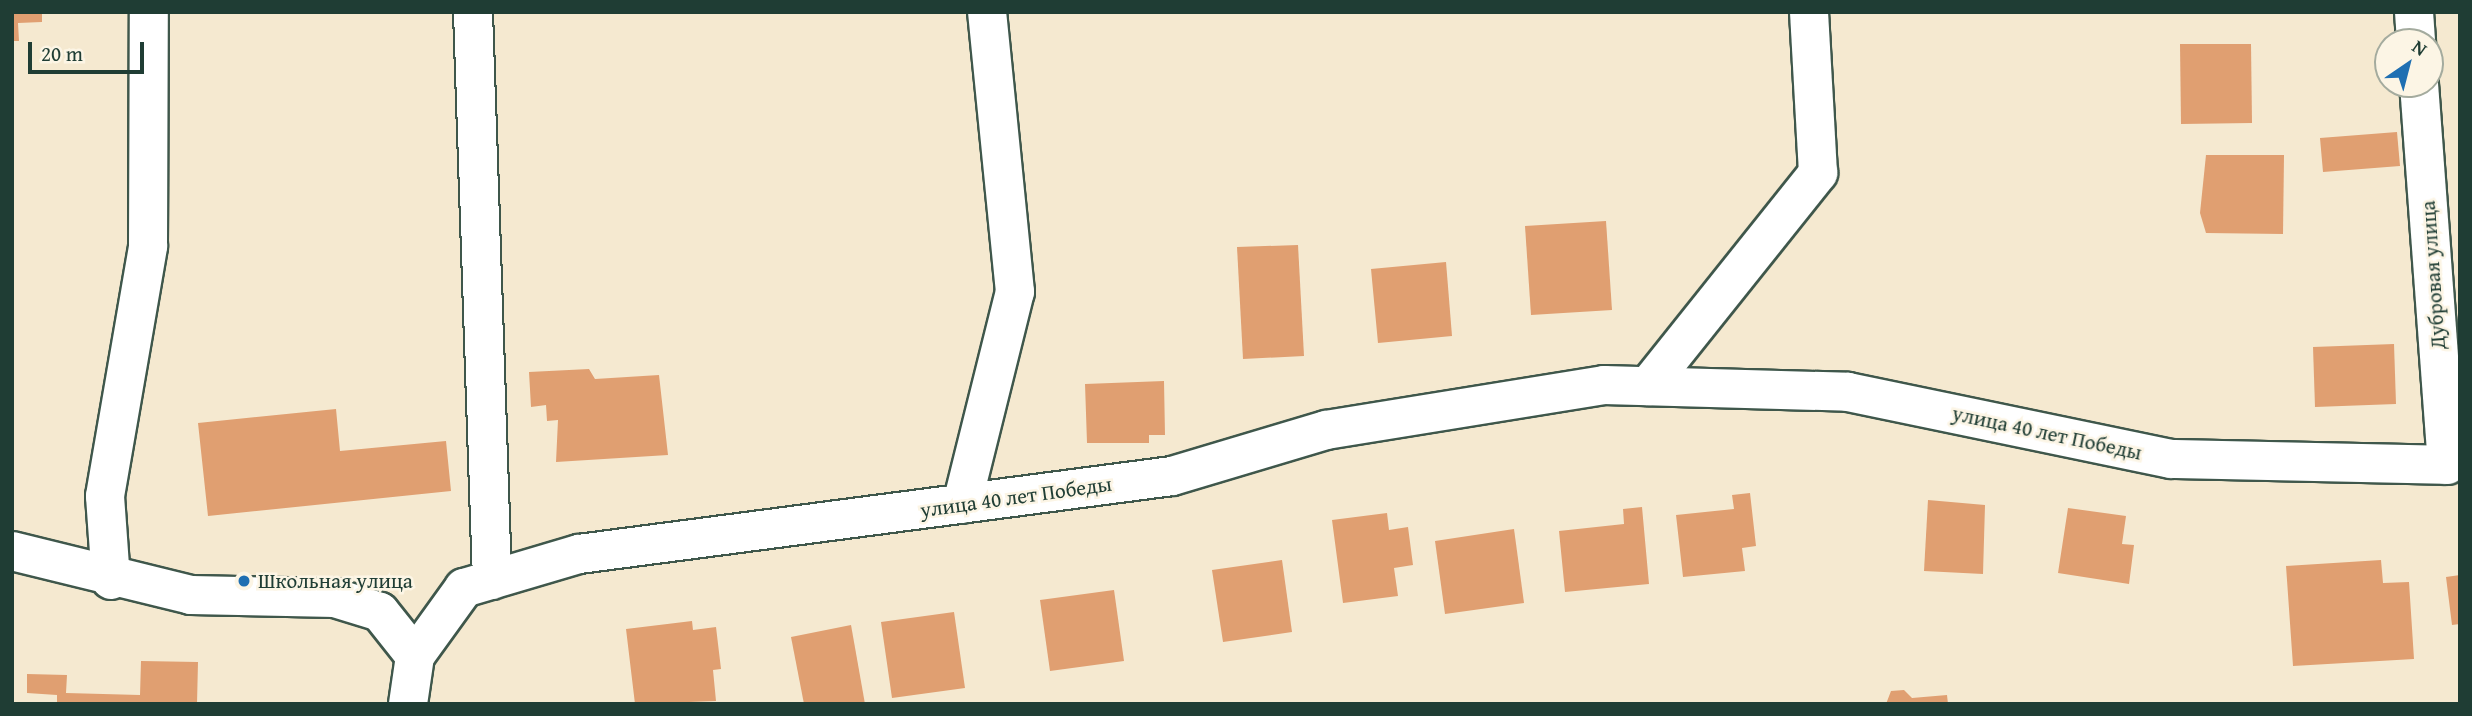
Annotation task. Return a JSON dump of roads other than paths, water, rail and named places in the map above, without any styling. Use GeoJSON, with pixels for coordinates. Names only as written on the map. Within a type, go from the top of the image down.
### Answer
{"type":"FeatureCollection","features":[{"type":"Feature","properties":{"kind":"street"},"geometry":{"type":"LineString","coordinates":[[111,580],[105,496],[148,246],[149,12]]}},
{"type":"Feature","properties":{"kind":"street"},"geometry":{"type":"LineString","coordinates":[[473,12],[492,580]]}},
{"type":"Feature","properties":{"kind":"street"},"geometry":{"type":"LineString","coordinates":[[962,504],[1014,292],[987,12]]}},
{"type":"Feature","properties":{"kind":"street"},"geometry":{"type":"LineString","coordinates":[[1648,386],[1818,173],[1809,12]]}},
{"type":"Feature","properties":{"kind":"street","name":"Дубровая улица"},"geometry":{"type":"LineString","coordinates":[[2420,98],[2447,466]]}},
{"type":"Feature","properties":{"kind":"street","name":"улица 40 лет Победы"},"geometry":{"type":"LineString","coordinates":[[415,656],[464,588],[579,554],[1172,476],[1326,430],[1604,385],[1847,392],[2171,459],[2447,466]]}},
{"type":"Feature","properties":{"kind":"street"},"geometry":{"type":"LineString","coordinates":[[12,551],[111,580],[191,595],[335,598],[380,612],[415,656],[408,704]]}},
{"type":"Feature","properties":{"kind":"place","name":"Школьная улица"},"geometry":{"type":"Point","coordinates":[244,581]}}]}
